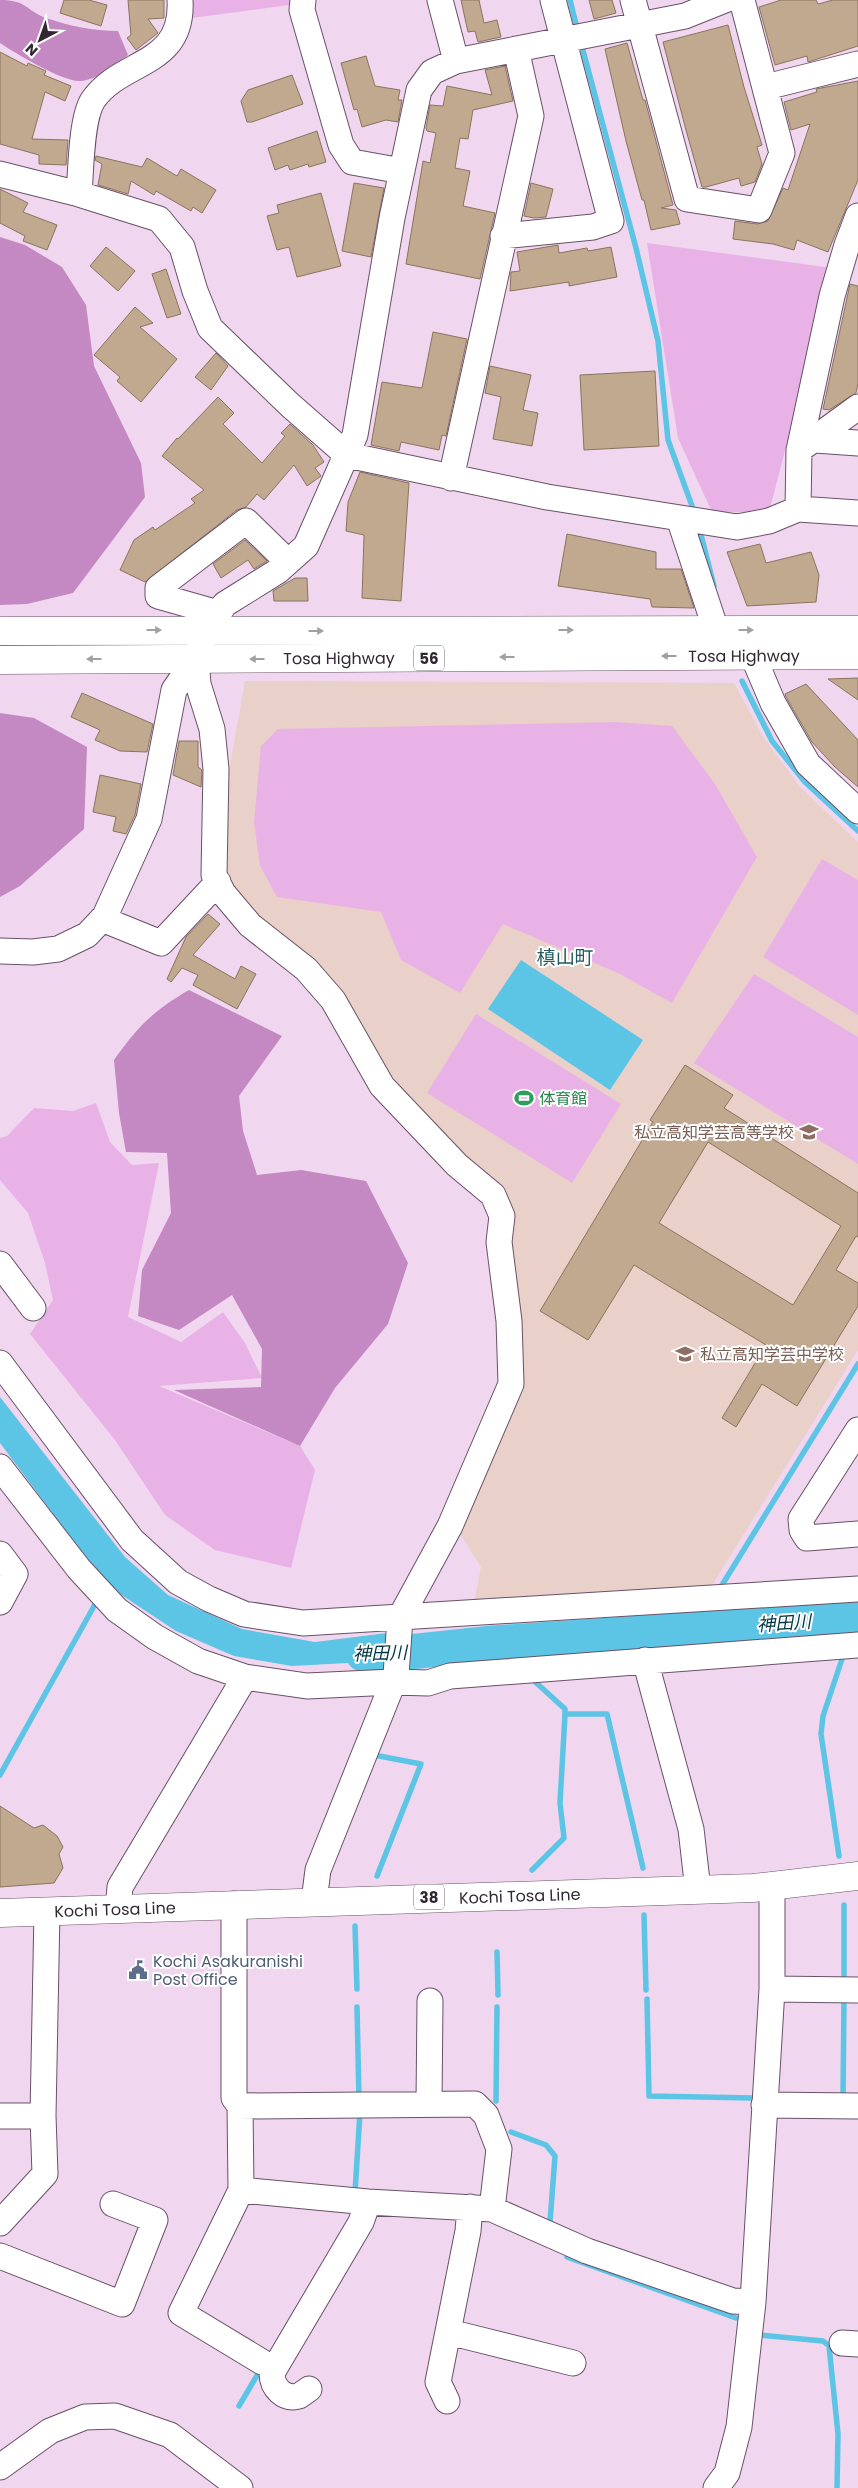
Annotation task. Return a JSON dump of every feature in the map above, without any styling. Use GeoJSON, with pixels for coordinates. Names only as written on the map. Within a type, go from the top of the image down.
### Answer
{"type":"FeatureCollection","features":[{"type":"Feature","properties":{"kind":"main road","name":"Tosa Highway"},"geometry":{"type":"LineString","coordinates":[[0,631],[212,622],[716,630],[858,630]]}},
{"type":"Feature","properties":{"kind":"main road","name":"Tosa Highway"},"geometry":{"type":"LineString","coordinates":[[6,664],[196,658],[858,655]]}},
{"type":"Feature","properties":{"kind":"main road","name":"Kochi Tosa Line"},"geometry":{"type":"LineString","coordinates":[[0,1913],[772,1887],[858,1876]]}},
{"type":"Feature","properties":{"kind":"street"},"geometry":{"type":"LineString","coordinates":[[79,194],[87,116],[93,100],[107,86],[167,47],[177,29],[180,0]]}},
{"type":"Feature","properties":{"kind":"street"},"geometry":{"type":"LineString","coordinates":[[304,0],[302,10],[341,144],[352,162],[402,171]]}},
{"type":"Feature","properties":{"kind":"street"},"geometry":{"type":"LineString","coordinates":[[440,0],[456,61]]}},
{"type":"Feature","properties":{"kind":"street"},"geometry":{"type":"LineString","coordinates":[[503,236],[593,227],[611,221],[553,0]]}},
{"type":"Feature","properties":{"kind":"street"},"geometry":{"type":"LineString","coordinates":[[633,0],[687,199],[759,210],[782,153],[742,0]]}},
{"type":"Feature","properties":{"kind":"street"},"geometry":{"type":"LineString","coordinates":[[0,951],[33,952],[58,950],[87,935],[102,919],[149,819],[174,690],[196,658],[212,622],[225,604],[278,571],[306,546],[356,435],[402,171],[419,90],[432,72],[456,61],[685,16],[724,0]]}},
{"type":"Feature","properties":{"kind":"street"},"geometry":{"type":"LineString","coordinates":[[451,478],[531,116],[516,49]]}},
{"type":"Feature","properties":{"kind":"street"},"geometry":{"type":"LineString","coordinates":[[766,87],[858,64]]}},
{"type":"Feature","properties":{"kind":"street"},"geometry":{"type":"LineString","coordinates":[[0,174],[79,194],[159,220],[182,247],[195,291],[210,328],[290,405],[347,455],[547,497],[737,527],[769,521],[798,509],[858,512]]}},
{"type":"Feature","properties":{"kind":"street"},"geometry":{"type":"LineString","coordinates":[[798,509],[807,445],[850,267],[858,216]]}},
{"type":"Feature","properties":{"kind":"street"},"geometry":{"type":"LineString","coordinates":[[807,445],[858,407]]}},
{"type":"Feature","properties":{"kind":"street"},"geometry":{"type":"LineString","coordinates":[[807,445],[858,443]]}},
{"type":"Feature","properties":{"kind":"street"},"geometry":{"type":"LineString","coordinates":[[680,518],[716,630]]}},
{"type":"Feature","properties":{"kind":"street"},"geometry":{"type":"LineString","coordinates":[[212,622],[158,596],[158,588],[246,520],[288,562]]}},
{"type":"Feature","properties":{"kind":"street"},"geometry":{"type":"LineString","coordinates":[[753,656],[772,703],[808,764],[858,811]]}},
{"type":"Feature","properties":{"kind":"street"},"geometry":{"type":"LineString","coordinates":[[196,658],[198,684],[212,729],[216,769],[214,874],[223,893],[250,925],[306,969],[333,1000],[382,1086],[456,1166],[492,1195],[502,1216],[499,1242],[509,1322],[511,1384],[450,1526],[400,1622],[394,1679],[318,1870],[314,1901]]}},
{"type":"Feature","properties":{"kind":"street"},"geometry":{"type":"LineString","coordinates":[[102,919],[161,943],[218,882]]}},
{"type":"Feature","properties":{"kind":"street"},"geometry":{"type":"LineString","coordinates":[[0,1264],[33,1308]]}},
{"type":"Feature","properties":{"kind":"street"},"geometry":{"type":"LineString","coordinates":[[0,1363],[132,1540],[178,1582],[209,1599],[244,1614],[303,1623],[400,1622],[858,1589]]}},
{"type":"Feature","properties":{"kind":"street"},"geometry":{"type":"LineString","coordinates":[[858,1430],[801,1519],[802,1530],[807,1538],[858,1534]]}},
{"type":"Feature","properties":{"kind":"street"},"geometry":{"type":"LineString","coordinates":[[0,1467],[79,1569],[117,1610],[155,1637],[198,1661],[245,1677],[307,1686],[394,1679],[428,1683],[450,1676],[858,1645]]}},
{"type":"Feature","properties":{"kind":"street"},"geometry":{"type":"LineString","coordinates":[[0,1554],[15,1574],[0,1602]]}},
{"type":"Feature","properties":{"kind":"street"},"geometry":{"type":"LineString","coordinates":[[646,1660],[691,1829],[698,1890]]}},
{"type":"Feature","properties":{"kind":"street"},"geometry":{"type":"LineString","coordinates":[[118,1909],[120,1887],[245,1677]]}},
{"type":"Feature","properties":{"kind":"street"},"geometry":{"type":"LineString","coordinates":[[716,2488],[727,2472],[739,2427],[753,2302],[772,1989],[772,1887]]}},
{"type":"Feature","properties":{"kind":"street"},"geometry":{"type":"LineString","coordinates":[[234,1904],[234,2098],[240,2106],[241,2190],[181,2313],[262,2362]]}},
{"type":"Feature","properties":{"kind":"street"},"geometry":{"type":"LineString","coordinates":[[0,2223],[45,2174],[43,2116],[47,1911]]}},
{"type":"Feature","properties":{"kind":"street"},"geometry":{"type":"LineString","coordinates":[[772,1989],[858,1990]]}},
{"type":"Feature","properties":{"kind":"street"},"geometry":{"type":"LineString","coordinates":[[429,2104],[430,2001]]}},
{"type":"Feature","properties":{"kind":"street"},"geometry":{"type":"LineString","coordinates":[[240,2106],[475,2104],[486,2114],[499,2149],[481,2208],[468,2231],[438,2382],[447,2401]]}},
{"type":"Feature","properties":{"kind":"street"},"geometry":{"type":"LineString","coordinates":[[764,2105],[858,2106]]}},
{"type":"Feature","properties":{"kind":"street"},"geometry":{"type":"LineString","coordinates":[[0,2116],[43,2116]]}},
{"type":"Feature","properties":{"kind":"street"},"geometry":{"type":"LineString","coordinates":[[241,2190],[368,2202],[481,2208],[587,2251],[733,2301],[753,2302]]}},
{"type":"Feature","properties":{"kind":"street"},"geometry":{"type":"LineString","coordinates":[[309,2389],[299,2396],[285,2396],[276,2388],[272,2380],[272,2374],[361,2222],[368,2202]]}},
{"type":"Feature","properties":{"kind":"street"},"geometry":{"type":"LineString","coordinates":[[0,2256],[122,2304],[155,2220],[113,2204]]}},
{"type":"Feature","properties":{"kind":"street"},"geometry":{"type":"LineString","coordinates":[[449,2332],[573,2362]]}},
{"type":"Feature","properties":{"kind":"street"},"geometry":{"type":"LineString","coordinates":[[0,2467],[50,2431],[85,2417],[115,2416],[170,2435],[240,2488]]}},
{"type":"Feature","properties":{"kind":"shaded area"},"geometry":{"type":"Polygon","coordinates":[[[0,0],[16,2],[39,15],[64,23],[91,29],[118,31],[128,55],[106,71],[87,80],[80,81],[62,77],[27,60],[0,43],[0,0]]]}},
{"type":"Feature","properties":{"kind":"shaded area"},"geometry":{"type":"Polygon","coordinates":[[[191,0],[290,0],[289,5],[192,18],[191,0]]]}},
{"type":"Feature","properties":{"kind":"shaded area"},"geometry":{"type":"Polygon","coordinates":[[[0,237],[25,245],[62,267],[86,305],[94,366],[141,463],[145,497],[73,593],[27,604],[0,605],[0,237]]]}},
{"type":"Feature","properties":{"kind":"shaded area"},"geometry":{"type":"Polygon","coordinates":[[[647,243],[833,268],[769,512],[712,512],[678,438],[647,243]]]}},
{"type":"Feature","properties":{"kind":"shaded area"},"geometry":{"type":"Polygon","coordinates":[[[245,681],[734,683],[761,733],[799,786],[858,842],[858,1350],[709,1590],[473,1608],[481,1567],[459,1532],[520,1388],[505,1237],[456,1156],[223,878],[222,810],[245,681]]]}},
{"type":"Feature","properties":{"kind":"shaded area"},"geometry":{"type":"Polygon","coordinates":[[[0,713],[34,718],[87,747],[84,829],[20,886],[0,897],[0,713]]]}},
{"type":"Feature","properties":{"kind":"shaded area"},"geometry":{"type":"Polygon","coordinates":[[[616,722],[672,726],[715,784],[757,857],[672,1003],[618,973],[503,924],[460,993],[401,960],[381,912],[277,897],[260,866],[254,822],[261,746],[278,729],[616,722]]]}},
{"type":"Feature","properties":{"kind":"shaded area"},"geometry":{"type":"Polygon","coordinates":[[[822,859],[858,880],[858,1015],[763,957],[822,859]]]}},
{"type":"Feature","properties":{"kind":"shaded area"},"geometry":{"type":"Polygon","coordinates":[[[754,974],[858,1037],[858,1164],[694,1063],[754,974]]]}},
{"type":"Feature","properties":{"kind":"shaded area"},"geometry":{"type":"Polygon","coordinates":[[[189,990],[282,1036],[239,1096],[243,1131],[257,1175],[301,1170],[366,1181],[408,1263],[388,1324],[335,1388],[300,1446],[174,1390],[261,1387],[262,1349],[232,1295],[179,1330],[138,1316],[142,1270],[171,1213],[167,1153],[126,1152],[119,1113],[114,1060],[147,1020],[165,1005],[189,990]]]}},
{"type":"Feature","properties":{"kind":"shaded area","name":"体育館"},"geometry":{"type":"Polygon","coordinates":[[[476,1014],[621,1104],[572,1183],[427,1093],[476,1014]]]}},
{"type":"Feature","properties":{"kind":"shaded area"},"geometry":{"type":"Polygon","coordinates":[[[96,1103],[110,1142],[132,1165],[159,1163],[128,1317],[181,1342],[223,1312],[245,1343],[262,1378],[159,1386],[300,1446],[315,1470],[291,1568],[215,1550],[165,1515],[115,1440],[30,1334],[53,1300],[45,1263],[28,1213],[0,1180],[0,1138],[7,1136],[34,1108],[73,1111],[96,1103]]]}},
{"type":"Feature","properties":{"kind":"water"},"geometry":{"type":"Polygon","coordinates":[[[521,960],[643,1040],[610,1090],[488,1009],[521,960]]]}},
{"type":"Feature","properties":{"kind":"water"},"geometry":{"type":"Polygon","coordinates":[[[0,1397],[125,1557],[168,1595],[242,1629],[315,1642],[387,1633],[384,1661],[292,1666],[234,1656],[176,1631],[117,1592],[81,1551],[0,1443],[0,1397]]]}},
{"type":"Feature","properties":{"kind":"building"},"geometry":{"type":"Polygon","coordinates":[[[64,0],[89,0],[107,5],[101,26],[60,13],[64,0]]]}},
{"type":"Feature","properties":{"kind":"building"},"geometry":{"type":"Polygon","coordinates":[[[128,0],[164,0],[164,18],[148,19],[158,33],[136,50],[127,38],[131,35],[128,0]]]}},
{"type":"Feature","properties":{"kind":"building"},"geometry":{"type":"Polygon","coordinates":[[[461,0],[479,0],[484,23],[497,20],[501,37],[478,42],[475,31],[468,32],[461,0]]]}},
{"type":"Feature","properties":{"kind":"building"},"geometry":{"type":"Polygon","coordinates":[[[589,0],[612,0],[616,13],[594,19],[589,0]]]}},
{"type":"Feature","properties":{"kind":"building"},"geometry":{"type":"Polygon","coordinates":[[[781,0],[816,0],[818,4],[833,0],[858,0],[858,46],[808,62],[807,56],[775,65],[759,7],[781,0]]]}},
{"type":"Feature","properties":{"kind":"building"},"geometry":{"type":"Polygon","coordinates":[[[728,25],[744,87],[762,145],[757,147],[762,164],[755,182],[741,186],[739,178],[702,187],[663,42],[728,25]]]}},
{"type":"Feature","properties":{"kind":"building"},"geometry":{"type":"Polygon","coordinates":[[[627,43],[643,100],[645,100],[673,205],[661,208],[676,210],[680,224],[651,230],[644,200],[642,200],[605,49],[627,43]]]}},
{"type":"Feature","properties":{"kind":"building"},"geometry":{"type":"Polygon","coordinates":[[[0,52],[27,66],[28,63],[46,71],[44,75],[71,86],[65,101],[45,92],[32,139],[68,140],[66,165],[39,164],[39,155],[0,144],[0,52]]]}},
{"type":"Feature","properties":{"kind":"building"},"geometry":{"type":"Polygon","coordinates":[[[366,56],[375,86],[400,90],[398,100],[402,100],[398,122],[386,120],[362,127],[357,109],[354,110],[341,63],[366,56]]]}},
{"type":"Feature","properties":{"kind":"building"},"geometry":{"type":"Polygon","coordinates":[[[505,66],[513,101],[473,110],[468,139],[460,138],[455,168],[470,171],[463,206],[495,213],[480,279],[406,264],[423,161],[430,163],[436,133],[427,131],[426,128],[430,105],[443,106],[447,86],[492,95],[485,70],[505,66]]]}},
{"type":"Feature","properties":{"kind":"building"},"geometry":{"type":"Polygon","coordinates":[[[292,75],[303,104],[252,122],[247,122],[241,101],[248,90],[292,75]]]}},
{"type":"Feature","properties":{"kind":"building"},"geometry":{"type":"Polygon","coordinates":[[[858,81],[858,180],[828,252],[797,240],[794,250],[773,244],[733,239],[735,221],[757,224],[768,221],[783,188],[788,190],[810,124],[791,130],[784,102],[817,92],[816,89],[858,81]]]}},
{"type":"Feature","properties":{"kind":"building"},"geometry":{"type":"Polygon","coordinates":[[[317,131],[326,162],[309,167],[308,164],[290,170],[288,165],[275,170],[268,148],[317,131]]]}},
{"type":"Feature","properties":{"kind":"building"},"geometry":{"type":"Polygon","coordinates":[[[96,156],[142,167],[147,158],[177,176],[181,169],[216,190],[202,213],[193,207],[191,211],[156,191],[154,195],[131,181],[128,194],[98,185],[102,164],[95,160],[96,156]]]}},
{"type":"Feature","properties":{"kind":"building"},"geometry":{"type":"Polygon","coordinates":[[[354,183],[384,188],[371,257],[342,251],[354,183]]]}},
{"type":"Feature","properties":{"kind":"building"},"geometry":{"type":"Polygon","coordinates":[[[531,183],[553,189],[546,217],[534,218],[524,216],[531,183]]]}},
{"type":"Feature","properties":{"kind":"building"},"geometry":{"type":"Polygon","coordinates":[[[0,189],[28,203],[23,212],[57,225],[47,250],[23,241],[25,236],[0,223],[0,189]]]}},
{"type":"Feature","properties":{"kind":"building"},"geometry":{"type":"Polygon","coordinates":[[[321,193],[341,266],[297,277],[289,247],[277,250],[267,216],[279,213],[277,205],[321,193]]]}},
{"type":"Feature","properties":{"kind":"building"},"geometry":{"type":"Polygon","coordinates":[[[558,245],[559,253],[587,248],[588,251],[611,247],[617,277],[569,286],[569,282],[510,291],[511,272],[520,271],[517,252],[558,245]]]}},
{"type":"Feature","properties":{"kind":"building"},"geometry":{"type":"Polygon","coordinates":[[[106,247],[135,271],[118,291],[90,266],[106,247]]]}},
{"type":"Feature","properties":{"kind":"building"},"geometry":{"type":"Polygon","coordinates":[[[166,269],[181,314],[167,318],[152,274],[166,269]]]}},
{"type":"Feature","properties":{"kind":"building"},"geometry":{"type":"Polygon","coordinates":[[[850,284],[858,286],[858,384],[856,393],[829,410],[823,409],[850,284]]]}},
{"type":"Feature","properties":{"kind":"building"},"geometry":{"type":"Polygon","coordinates":[[[135,307],[153,323],[140,327],[177,359],[141,402],[117,381],[120,377],[94,355],[135,307]]]}},
{"type":"Feature","properties":{"kind":"building"},"geometry":{"type":"Polygon","coordinates":[[[433,332],[467,339],[446,436],[442,435],[439,450],[401,442],[399,451],[371,445],[382,382],[422,388],[433,332]]]}},
{"type":"Feature","properties":{"kind":"building"},"geometry":{"type":"Polygon","coordinates":[[[216,353],[228,366],[211,390],[195,377],[216,353]]]}},
{"type":"Feature","properties":{"kind":"building"},"geometry":{"type":"Polygon","coordinates":[[[490,366],[531,375],[523,410],[538,413],[532,446],[493,439],[501,397],[485,393],[490,366]]]}},
{"type":"Feature","properties":{"kind":"building"},"geometry":{"type":"Polygon","coordinates":[[[655,371],[659,446],[584,450],[580,375],[655,371]]]}},
{"type":"Feature","properties":{"kind":"building"},"geometry":{"type":"Polygon","coordinates":[[[218,397],[234,413],[223,424],[262,463],[285,436],[281,433],[290,424],[313,445],[324,462],[315,468],[321,476],[307,486],[294,465],[264,500],[257,494],[246,507],[237,510],[145,582],[120,570],[134,540],[153,527],[155,530],[195,503],[191,499],[204,490],[162,456],[177,438],[218,397]]]}},
{"type":"Feature","properties":{"kind":"building"},"geometry":{"type":"Polygon","coordinates":[[[360,472],[409,483],[401,601],[362,598],[364,535],[346,531],[348,502],[360,472]]]}},
{"type":"Feature","properties":{"kind":"building"},"geometry":{"type":"Polygon","coordinates":[[[567,534],[656,552],[656,569],[681,569],[694,608],[652,607],[650,599],[558,586],[567,534]]]}},
{"type":"Feature","properties":{"kind":"building"},"geometry":{"type":"Polygon","coordinates":[[[245,540],[267,561],[254,569],[248,560],[221,578],[213,564],[245,540]]]}},
{"type":"Feature","properties":{"kind":"building"},"geometry":{"type":"Polygon","coordinates":[[[760,544],[766,563],[811,552],[819,575],[816,602],[747,606],[727,552],[760,544]]]}},
{"type":"Feature","properties":{"kind":"building"},"geometry":{"type":"Polygon","coordinates":[[[295,578],[307,578],[308,601],[274,601],[273,591],[295,578]]]}},
{"type":"Feature","properties":{"kind":"building"},"geometry":{"type":"Polygon","coordinates":[[[858,678],[858,700],[828,679],[858,678]]]}},
{"type":"Feature","properties":{"kind":"building"},"geometry":{"type":"Polygon","coordinates":[[[806,684],[858,740],[858,787],[835,767],[812,742],[786,697],[785,694],[806,684]]]}},
{"type":"Feature","properties":{"kind":"building"},"geometry":{"type":"Polygon","coordinates":[[[82,693],[153,724],[147,752],[120,751],[95,740],[100,730],[71,717],[82,693]]]}},
{"type":"Feature","properties":{"kind":"building"},"geometry":{"type":"Polygon","coordinates":[[[179,741],[198,741],[198,767],[202,770],[201,787],[173,775],[179,741]]]}},
{"type":"Feature","properties":{"kind":"building"},"geometry":{"type":"Polygon","coordinates":[[[100,775],[141,784],[135,815],[126,834],[113,831],[116,817],[93,812],[100,775]]]}},
{"type":"Feature","properties":{"kind":"building"},"geometry":{"type":"Polygon","coordinates":[[[208,914],[220,924],[193,955],[235,979],[241,966],[256,974],[237,1009],[193,985],[198,975],[182,968],[171,982],[167,979],[186,937],[208,914]]]}},
{"type":"Feature","properties":{"kind":"building"},"geometry":{"type":"Polygon","coordinates":[[[685,1065],[733,1095],[724,1108],[858,1193],[858,1237],[856,1236],[836,1270],[858,1283],[858,1306],[797,1406],[762,1384],[736,1427],[722,1418],[766,1345],[634,1265],[588,1340],[540,1311],[653,1122],[650,1120],[685,1065]],[[708,1142],[659,1223],[793,1305],[841,1226],[708,1142]]]}},
{"type":"Feature","properties":{"kind":"building"},"geometry":{"type":"Polygon","coordinates":[[[0,1806],[34,1828],[43,1825],[57,1836],[63,1847],[59,1854],[63,1868],[54,1883],[0,1887],[0,1806]]]}},
{"type":"Feature","properties":{"kind":"waterway"},"geometry":{"type":"LineString","coordinates":[[570,0],[578,32]]}},
{"type":"Feature","properties":{"kind":"waterway"},"geometry":{"type":"LineString","coordinates":[[581,43],[636,248],[658,341],[668,440],[695,514]]}},
{"type":"Feature","properties":{"kind":"waterway"},"geometry":{"type":"LineString","coordinates":[[699,527],[714,586]]}},
{"type":"Feature","properties":{"kind":"waterway"},"geometry":{"type":"LineString","coordinates":[[742,681],[772,741],[805,782],[858,831]]}},
{"type":"Feature","properties":{"kind":"waterway"},"geometry":{"type":"LineString","coordinates":[[719,1590],[858,1364]]}},
{"type":"Feature","properties":{"kind":"waterway"},"geometry":{"type":"LineString","coordinates":[[0,1775],[98,1599]]}},
{"type":"Feature","properties":{"kind":"waterway"},"geometry":{"type":"LineString","coordinates":[[694,1630],[709,1606]]}},
{"type":"Feature","properties":{"kind":"waterway"},"geometry":{"type":"LineString","coordinates":[[849,1639],[856,1618]]}},
{"type":"Feature","properties":{"kind":"waterway","name":"神田川"},"geometry":{"type":"LineString","coordinates":[[363,1654],[400,1653],[493,1643],[858,1618]]}},
{"type":"Feature","properties":{"kind":"waterway"},"geometry":{"type":"LineString","coordinates":[[493,1643],[514,1663]]}},
{"type":"Feature","properties":{"kind":"waterway"},"geometry":{"type":"LineString","coordinates":[[839,1856],[821,1734],[823,1716],[844,1653]]}},
{"type":"Feature","properties":{"kind":"waterway"},"geometry":{"type":"LineString","coordinates":[[531,1678],[565,1709],[560,1803],[564,1838],[532,1870]]}},
{"type":"Feature","properties":{"kind":"waterway"},"geometry":{"type":"LineString","coordinates":[[565,1714],[607,1714],[643,1868]]}},
{"type":"Feature","properties":{"kind":"waterway"},"geometry":{"type":"LineString","coordinates":[[375,1751],[374,1755],[421,1764],[377,1876]]}},
{"type":"Feature","properties":{"kind":"waterway"},"geometry":{"type":"LineString","coordinates":[[844,1905],[844,1983]]}},
{"type":"Feature","properties":{"kind":"waterway"},"geometry":{"type":"LineString","coordinates":[[644,1915],[646,1990]]}},
{"type":"Feature","properties":{"kind":"waterway"},"geometry":{"type":"LineString","coordinates":[[355,1926],[357,1989]]}},
{"type":"Feature","properties":{"kind":"waterway"},"geometry":{"type":"LineString","coordinates":[[497,1952],[498,1995]]}},
{"type":"Feature","properties":{"kind":"waterway"},"geometry":{"type":"LineString","coordinates":[[647,1999],[649,2096],[753,2098]]}},
{"type":"Feature","properties":{"kind":"waterway"},"geometry":{"type":"LineString","coordinates":[[843,2099],[844,1999]]}},
{"type":"Feature","properties":{"kind":"waterway"},"geometry":{"type":"LineString","coordinates":[[357,2007],[359,2099]]}},
{"type":"Feature","properties":{"kind":"waterway"},"geometry":{"type":"LineString","coordinates":[[496,2101],[497,2007]]}},
{"type":"Feature","properties":{"kind":"waterway"},"geometry":{"type":"LineString","coordinates":[[355,2193],[360,2112]]}},
{"type":"Feature","properties":{"kind":"waterway"},"geometry":{"type":"LineString","coordinates":[[511,2132],[546,2145],[555,2156],[550,2222]]}},
{"type":"Feature","properties":{"kind":"waterway"},"geometry":{"type":"LineString","coordinates":[[567,2257],[736,2318]]}},
{"type":"Feature","properties":{"kind":"waterway"},"geometry":{"type":"LineString","coordinates":[[760,2335],[823,2341],[829,2346],[838,2434],[837,2488]]}},
{"type":"Feature","properties":{"kind":"waterway"},"geometry":{"type":"LineString","coordinates":[[239,2406],[262,2367]]}},
{"type":"Feature","properties":{"kind":"place","name":"体育館"},"geometry":{"type":"Point","coordinates":[524,1098]}},
{"type":"Feature","properties":{"kind":"place","name":"私立高知学芸高等学校"},"geometry":{"type":"Point","coordinates":[809,1132]}},
{"type":"Feature","properties":{"kind":"place","name":"私立高知学芸中学校"},"geometry":{"type":"Point","coordinates":[685,1354]}},
{"type":"Feature","properties":{"kind":"place","name":"Kochi Asakuranishi Post Office"},"geometry":{"type":"Point","coordinates":[138,1970]}},
{"type":"Feature","properties":{"kind":"district","name":"槙山町"},"geometry":{"type":"Point","coordinates":[565,957]}}]}
